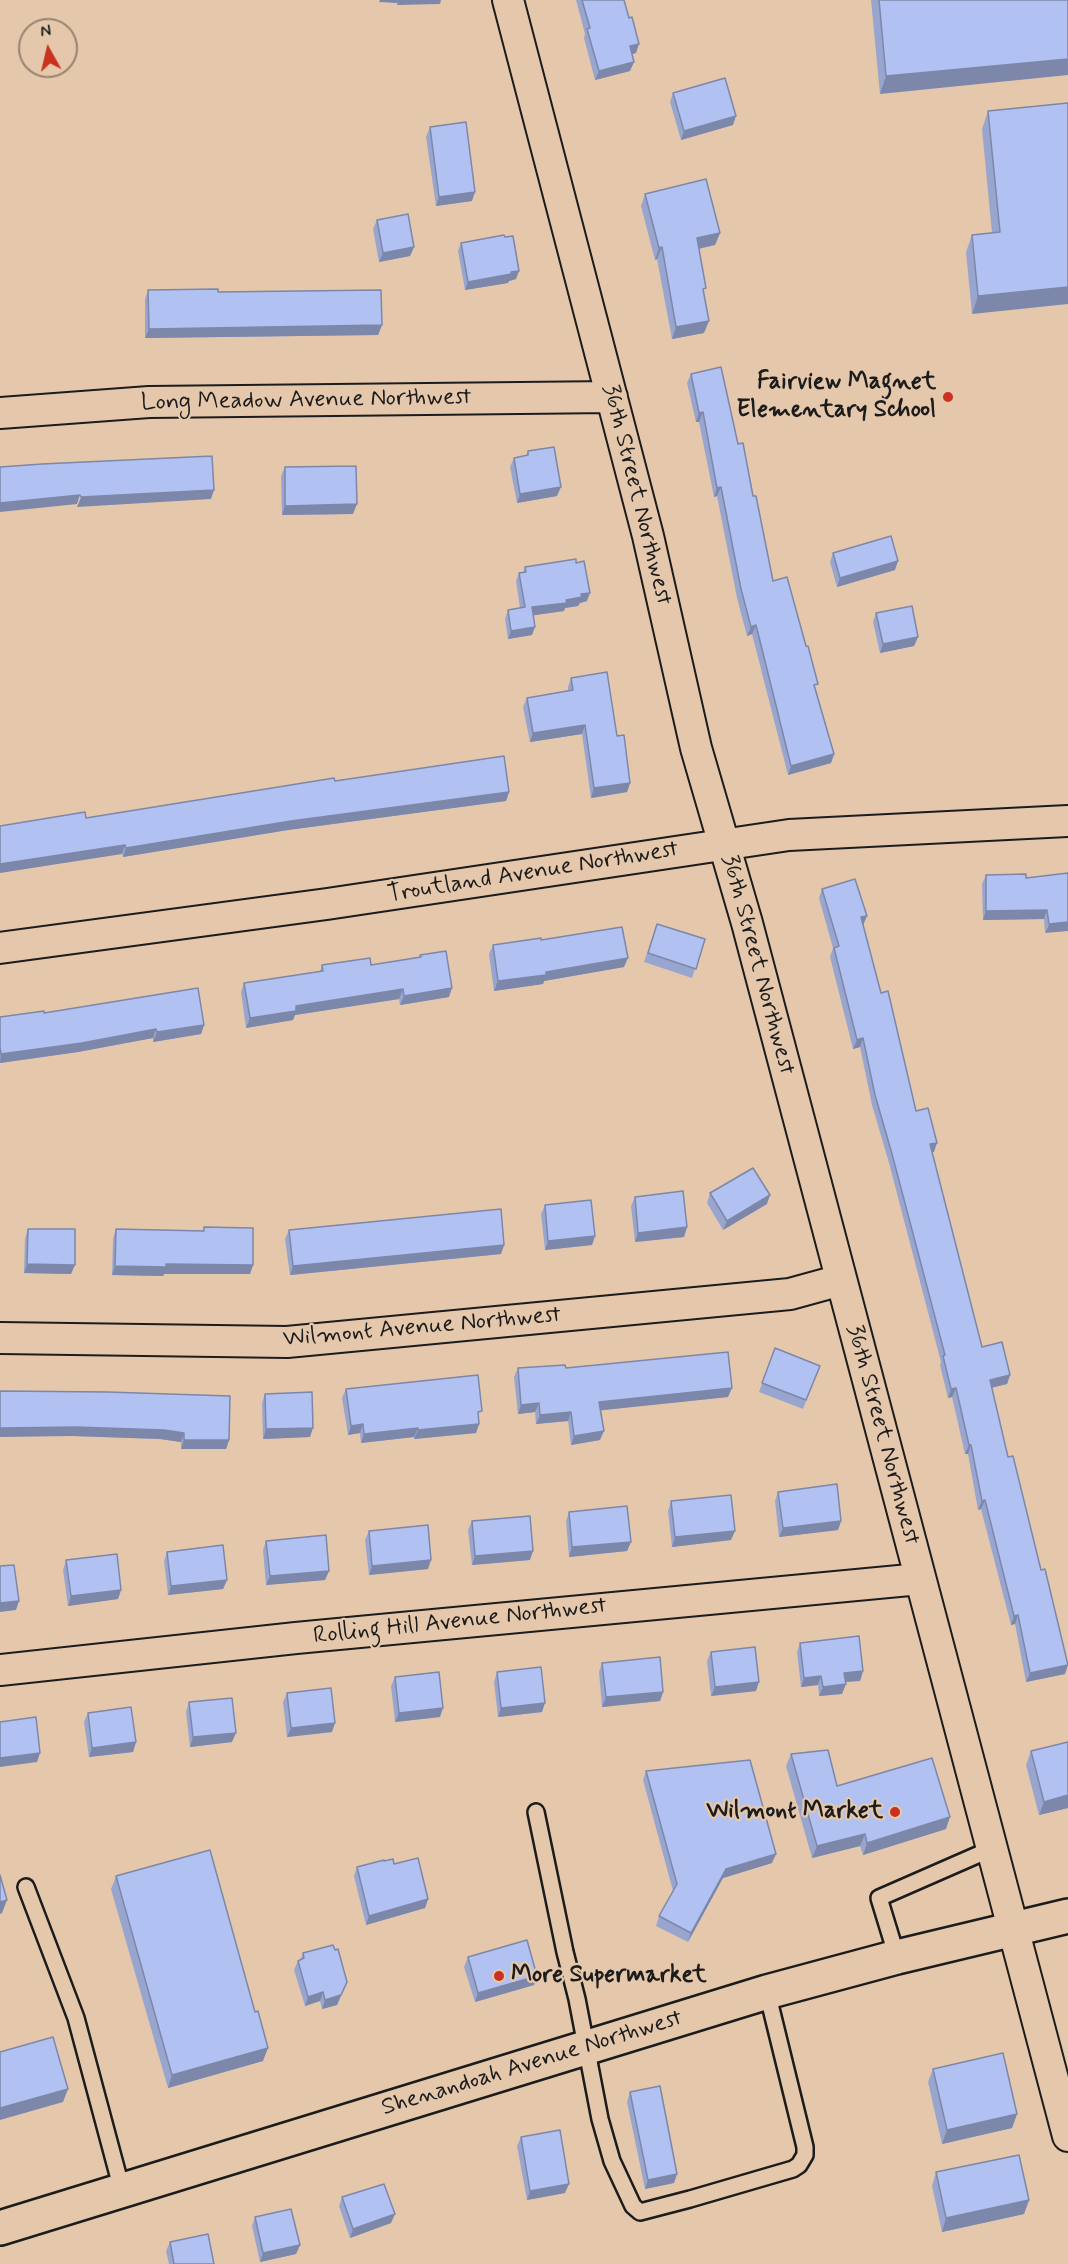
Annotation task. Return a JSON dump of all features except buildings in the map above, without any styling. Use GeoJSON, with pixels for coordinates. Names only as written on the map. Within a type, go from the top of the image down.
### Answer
{"type":"FeatureCollection","features":[{"type":"Feature","properties":{"kind":"main road","name":"Shenandoah Avenue Northwest"},"geometry":{"type":"LineString","coordinates":[[0,2228],[767,1992],[897,1957],[1068,1916]]}},
{"type":"Feature","properties":{"kind":"street","name":"36th Street Northwest"},"geometry":{"type":"LineString","coordinates":[[508,0],[648,536],[696,748],[841,1280],[1068,2136]]}},
{"type":"Feature","properties":{"kind":"street","name":"Long Meadow Avenue Northwest"},"geometry":{"type":"LineString","coordinates":[[0,413],[161,401],[612,397]]}},
{"type":"Feature","properties":{"kind":"street","name":"Troutland Avenue Northwest"},"geometry":{"type":"LineString","coordinates":[[0,948],[327,904],[789,835],[1068,821]]}},
{"type":"Feature","properties":{"kind":"street","name":"Wilmont Avenue Northwest"},"geometry":{"type":"LineString","coordinates":[[0,1338],[287,1342],[508,1319],[790,1294],[841,1280]]}},
{"type":"Feature","properties":{"kind":"street","name":"Rolling Hill Avenue Northwest"},"geometry":{"type":"LineString","coordinates":[[0,1670],[296,1638],[920,1579]]}},
{"type":"Feature","properties":{"kind":"lane"},"geometry":{"type":"LineString","coordinates":[[536,1812],[600,2119],[612,2161],[633,2206],[640,2211],[793,2169],[799,2165],[805,2155],[805,2147],[767,1992]]}},
{"type":"Feature","properties":{"kind":"lane"},"geometry":{"type":"LineString","coordinates":[[897,1957],[879,1898],[992,1849]]}},
{"type":"Feature","properties":{"kind":"lane"},"geometry":{"type":"LineString","coordinates":[[26,1887],[76,2018],[122,2190]]}},
{"type":"Feature","properties":{"kind":"place","name":"Fairview Magnet Elementary School"},"geometry":{"type":"Point","coordinates":[948,397]}},
{"type":"Feature","properties":{"kind":"place","name":"Wilmont Market"},"geometry":{"type":"Point","coordinates":[895,1812]}},
{"type":"Feature","properties":{"kind":"place","name":"More Supermarket"},"geometry":{"type":"Point","coordinates":[499,1976]}}]}
